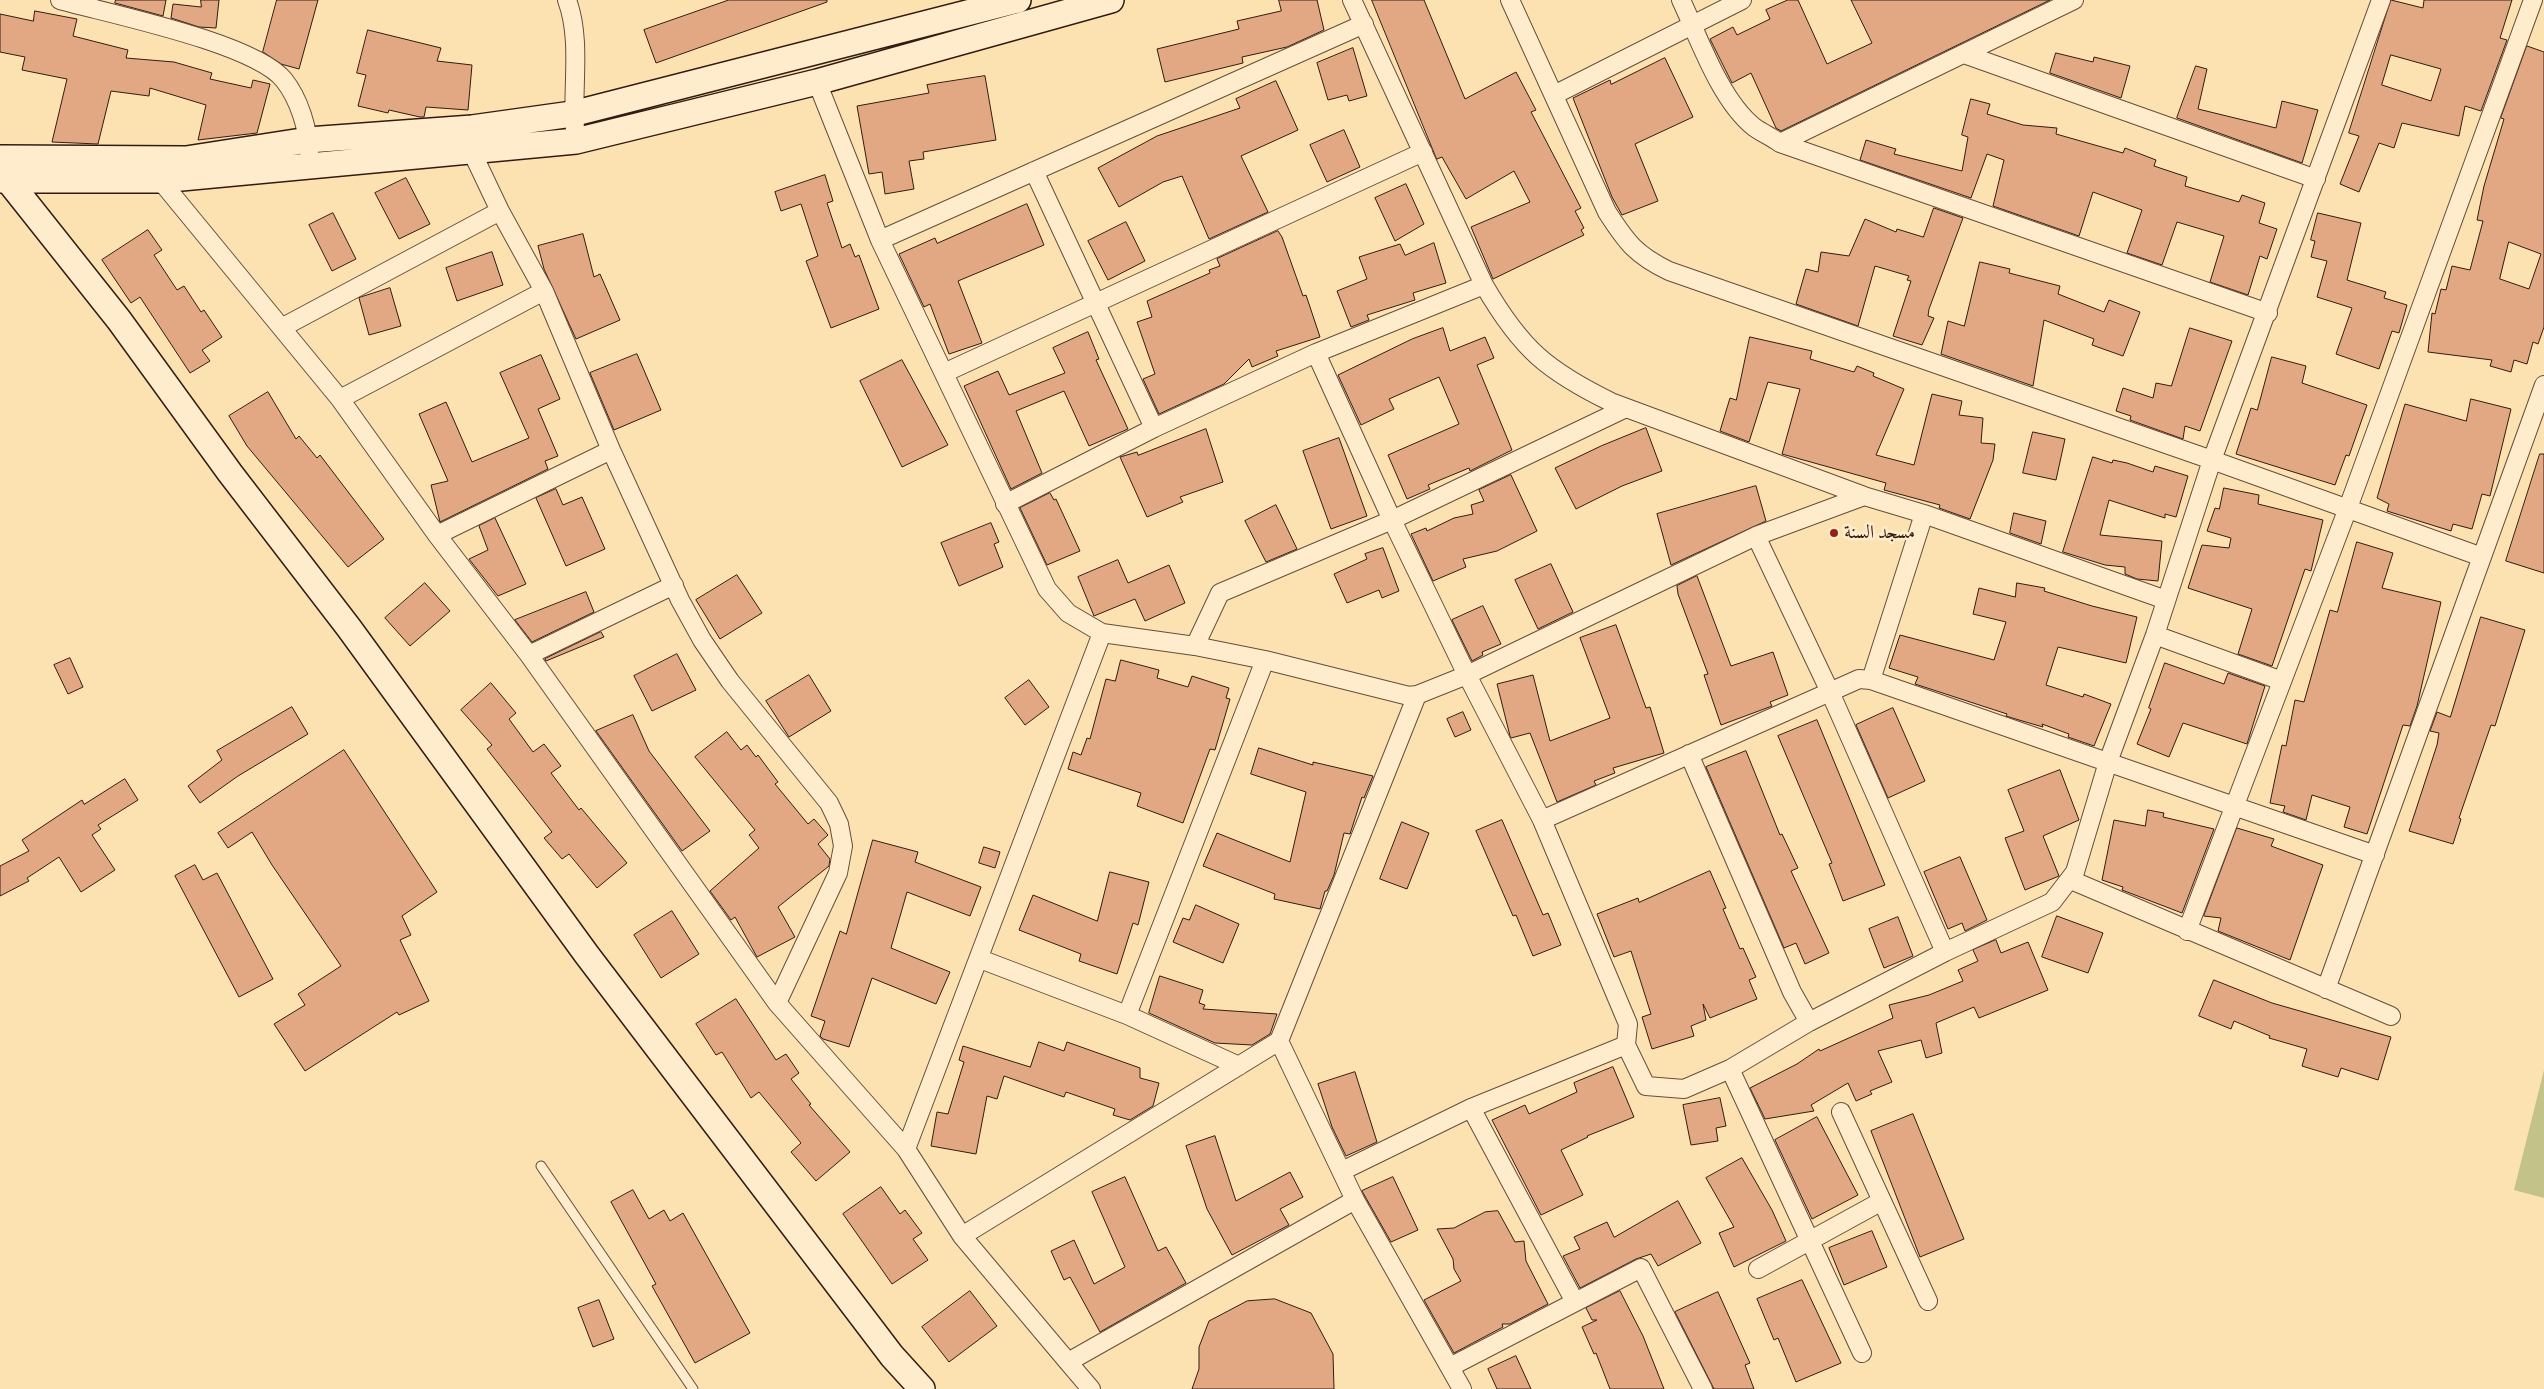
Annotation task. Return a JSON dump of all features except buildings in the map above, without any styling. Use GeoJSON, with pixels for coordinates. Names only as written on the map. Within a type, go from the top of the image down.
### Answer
{"type":"FeatureCollection","features":[{"type":"Feature","properties":{"kind":"main road"},"geometry":{"type":"LineString","coordinates":[[4,167],[186,159],[308,140],[472,128],[572,114],[1018,0]]}},
{"type":"Feature","properties":{"kind":"main road"},"geometry":{"type":"LineString","coordinates":[[4,167],[118,182],[160,180],[576,141],[817,82],[1111,0]]}},
{"type":"Feature","properties":{"kind":"main road"},"geometry":{"type":"LineString","coordinates":[[4,167],[119,320],[236,481],[349,628],[587,955],[892,1356],[922,1389]]}},
{"type":"Feature","properties":{"kind":"street"},"geometry":{"type":"LineString","coordinates":[[60,0],[219,44],[255,59],[284,80],[297,104],[308,140],[309,166]]}},
{"type":"Feature","properties":{"kind":"street"},"geometry":{"type":"LineString","coordinates":[[567,0],[575,38],[572,114],[576,141]]}},
{"type":"Feature","properties":{"kind":"street"},"geometry":{"type":"LineString","coordinates":[[1352,0],[1484,285],[1500,314],[1515,333],[1548,367],[1574,384],[1626,408],[1864,496],[1924,514],[2166,600]]}},
{"type":"Feature","properties":{"kind":"street"},"geometry":{"type":"LineString","coordinates":[[1510,0],[1607,212],[1625,240],[1645,259],[1669,272],[2212,460],[2482,557]]}},
{"type":"Feature","properties":{"kind":"street"},"geometry":{"type":"LineString","coordinates":[[1681,0],[1717,77],[1736,108],[1753,126],[1780,142],[2268,313]]}},
{"type":"Feature","properties":{"kind":"street"},"geometry":{"type":"LineString","coordinates":[[1554,95],[1742,0]]}},
{"type":"Feature","properties":{"kind":"street"},"geometry":{"type":"LineString","coordinates":[[1780,142],[2074,0]]}},
{"type":"Feature","properties":{"kind":"street"},"geometry":{"type":"LineString","coordinates":[[1316,353],[1392,520],[1467,675],[1542,820],[1628,1024],[1626,1045],[1646,1086],[1684,1089],[1730,1069],[1809,1022],[1945,952],[2052,902],[2071,880],[2108,762],[2154,635],[2212,460],[2268,313],[2381,0]]}},
{"type":"Feature","properties":{"kind":"street"},"geometry":{"type":"LineString","coordinates":[[2187,931],[2348,508],[2533,0]]}},
{"type":"Feature","properties":{"kind":"street"},"geometry":{"type":"LineString","coordinates":[[880,240],[1364,24]]}},
{"type":"Feature","properties":{"kind":"street"},"geometry":{"type":"LineString","coordinates":[[1964,54],[2316,179]]}},
{"type":"Feature","properties":{"kind":"street"},"geometry":{"type":"LineString","coordinates":[[817,82],[880,240],[1047,589],[1068,612],[1102,633],[1196,646],[1396,690],[1409,696],[1417,695],[1467,675],[1756,536],[1864,496]]}},
{"type":"Feature","properties":{"kind":"street"},"geometry":{"type":"LineString","coordinates":[[471,150],[500,211],[544,291],[611,450],[702,640],[730,681],[829,803],[839,824],[843,846],[838,873],[777,1003]]}},
{"type":"Feature","properties":{"kind":"street"},"geometry":{"type":"LineString","coordinates":[[944,373],[1423,152]]}},
{"type":"Feature","properties":{"kind":"street"},"geometry":{"type":"LineString","coordinates":[[1034,171],[1154,428]]}},
{"type":"Feature","properties":{"kind":"street"},"geometry":{"type":"LineString","coordinates":[[160,180],[340,399],[437,535],[529,656],[777,1003],[906,1150],[962,1236],[1091,1389]]}},
{"type":"Feature","properties":{"kind":"street"},"geometry":{"type":"LineString","coordinates":[[282,327],[500,211]]}},
{"type":"Feature","properties":{"kind":"street"},"geometry":{"type":"LineString","coordinates":[[1005,504],[1154,428],[1316,353],[1484,285]]}},
{"type":"Feature","properties":{"kind":"street"},"geometry":{"type":"LineString","coordinates":[[340,399],[544,291]]}},
{"type":"Feature","properties":{"kind":"street"},"geometry":{"type":"LineString","coordinates":[[2326,988],[2544,385]]}},
{"type":"Feature","properties":{"kind":"street"},"geometry":{"type":"LineString","coordinates":[[1196,646],[1220,593],[1392,520],[1626,408]]}},
{"type":"Feature","properties":{"kind":"street"},"geometry":{"type":"LineString","coordinates":[[437,535],[611,450]]}},
{"type":"Feature","properties":{"kind":"street"},"geometry":{"type":"LineString","coordinates":[[1871,680],[1924,514]]}},
{"type":"Feature","properties":{"kind":"street"},"geometry":{"type":"LineString","coordinates":[[1756,536],[1830,692],[1945,952]]}},
{"type":"Feature","properties":{"kind":"street"},"geometry":{"type":"LineString","coordinates":[[529,656],[674,585]]}},
{"type":"Feature","properties":{"kind":"street"},"geometry":{"type":"LineString","coordinates":[[906,1150],[1102,633]]}},
{"type":"Feature","properties":{"kind":"street"},"geometry":{"type":"LineString","coordinates":[[2154,635],[2282,681]]}},
{"type":"Feature","properties":{"kind":"street"},"geometry":{"type":"LineString","coordinates":[[1127,1015],[1265,660]]}},
{"type":"Feature","properties":{"kind":"street"},"geometry":{"type":"LineString","coordinates":[[1542,820],[1859,679],[1871,680],[2375,855]]}},
{"type":"Feature","properties":{"kind":"street"},"geometry":{"type":"LineString","coordinates":[[962,1236],[1279,1041],[1417,695]]}},
{"type":"Feature","properties":{"kind":"street"},"geometry":{"type":"LineString","coordinates":[[1689,754],[1792,992],[1809,1022]]}},
{"type":"Feature","properties":{"kind":"street"},"geometry":{"type":"LineString","coordinates":[[2071,880],[2187,931],[2391,1016]]}},
{"type":"Feature","properties":{"kind":"street"},"geometry":{"type":"LineString","coordinates":[[980,959],[1127,1015],[1239,1066]]}},
{"type":"Feature","properties":{"kind":"street"},"geometry":{"type":"LineString","coordinates":[[1279,1041],[1355,1200],[1462,1389]]}},
{"type":"Feature","properties":{"kind":"street"},"geometry":{"type":"LineString","coordinates":[[1342,1171],[1471,1108],[1626,1045]]}},
{"type":"Feature","properties":{"kind":"street"},"geometry":{"type":"LineString","coordinates":[[1730,1069],[1862,1353]]}},
{"type":"Feature","properties":{"kind":"street"},"geometry":{"type":"LineString","coordinates":[[1471,1108],[1575,1302]]}},
{"type":"Feature","properties":{"kind":"street"},"geometry":{"type":"LineString","coordinates":[[1841,1112],[1928,1301]]}},
{"type":"Feature","properties":{"kind":"street"},"geometry":{"type":"LineString","coordinates":[[1068,1362],[1355,1200]]}},
{"type":"Feature","properties":{"kind":"street"},"geometry":{"type":"LineString","coordinates":[[1758,1269],[1882,1201]]}},
{"type":"Feature","properties":{"kind":"street"},"geometry":{"type":"LineString","coordinates":[[1450,1367],[1640,1268],[1702,1389]]}},
{"type":"Feature","properties":{"kind":"lane"},"geometry":{"type":"LineString","coordinates":[[540,1166],[693,1389]]}},
{"type":"Feature","properties":{"kind":"green space"},"geometry":{"type":"Polygon","coordinates":[[[2544,1070],[2544,1198],[2514,1190],[2544,1070]]]}},
{"type":"Feature","properties":{"kind":"place","name":"مسجد السنة"},"geometry":{"type":"Point","coordinates":[1834,533]}}]}
